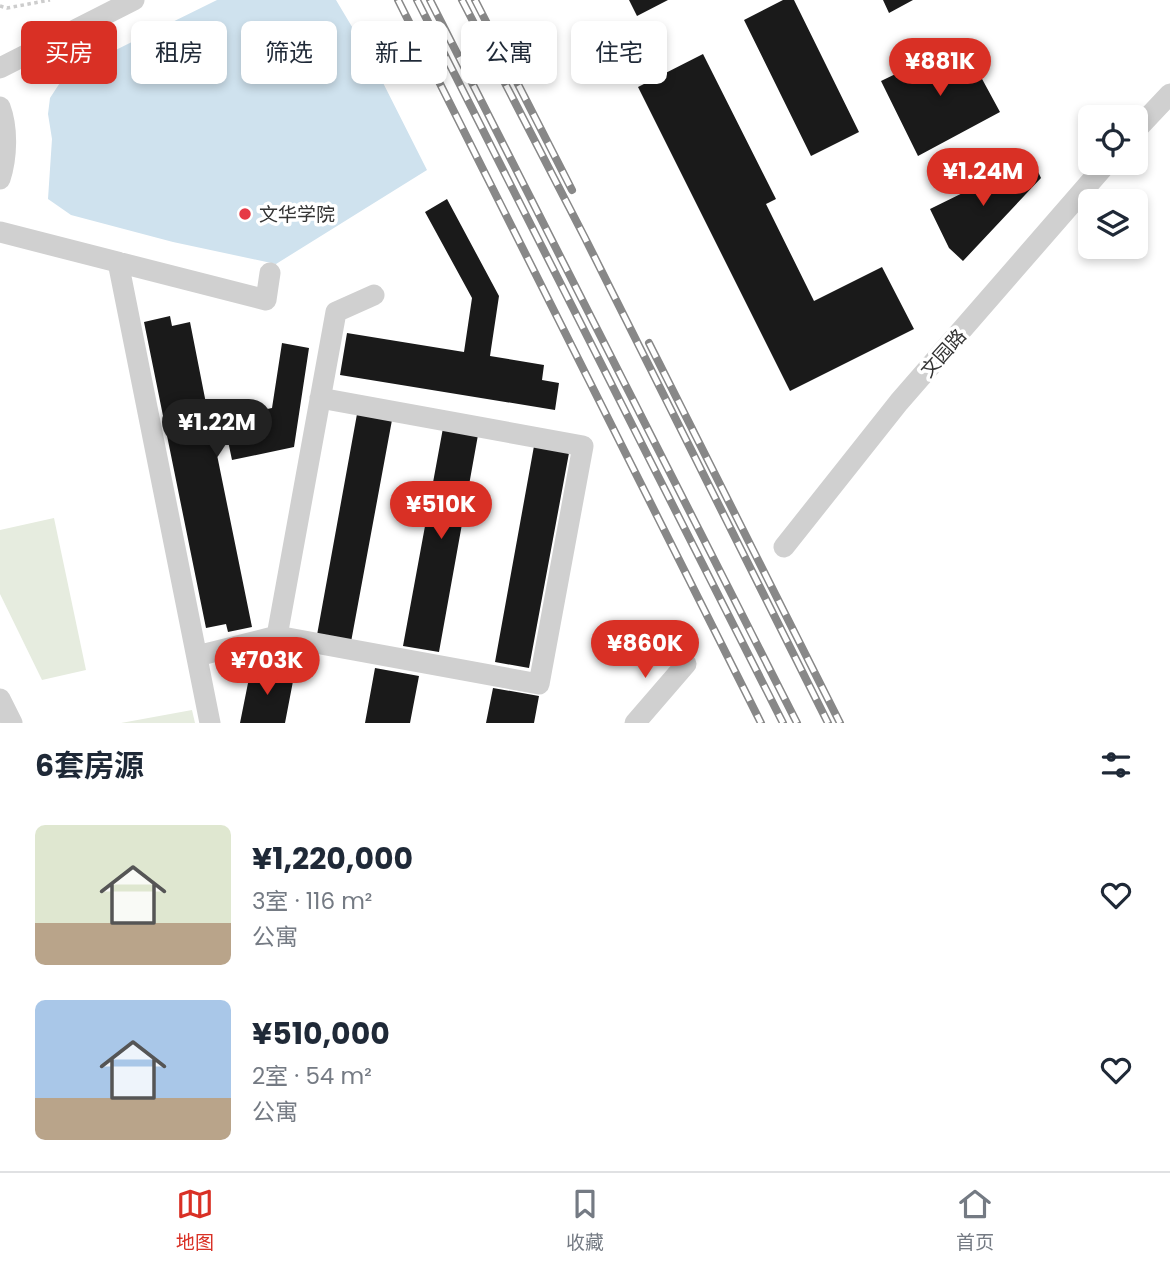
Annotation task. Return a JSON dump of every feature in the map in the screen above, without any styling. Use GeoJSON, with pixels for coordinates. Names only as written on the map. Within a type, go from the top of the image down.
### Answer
{"type":"FeatureCollection","features":[{"type":"Feature","properties":{"kind":"street"},"geometry":{"type":"LineString","coordinates":[[0,68],[134,0]]}},
{"type":"Feature","properties":{"kind":"street"},"geometry":{"type":"LineString","coordinates":[[1148,117],[1170,94]]}},
{"type":"Feature","properties":{"kind":"street"},"geometry":{"type":"LineString","coordinates":[[0,107],[4,118],[5,166],[0,179]]}},
{"type":"Feature","properties":{"kind":"street","name":"文园路"},"geometry":{"type":"LineString","coordinates":[[784,548],[899,402],[1097,175]]}},
{"type":"Feature","properties":{"kind":"street"},"geometry":{"type":"LineString","coordinates":[[0,232],[266,300],[270,273]]}},
{"type":"Feature","properties":{"kind":"street"},"geometry":{"type":"LineString","coordinates":[[118,262],[210,723]]}},
{"type":"Feature","properties":{"kind":"street"},"geometry":{"type":"LineString","coordinates":[[277,636],[336,312],[374,295]]}},
{"type":"Feature","properties":{"kind":"street"},"geometry":{"type":"LineString","coordinates":[[197,656],[277,636],[540,684],[583,446],[320,398]]}},
{"type":"Feature","properties":{"kind":"street"},"geometry":{"type":"LineString","coordinates":[[635,723],[686,664]]}},
{"type":"Feature","properties":{"kind":"street"},"geometry":{"type":"LineString","coordinates":[[0,699],[12,723]]}},
{"type":"Feature","properties":{"kind":"path"},"geometry":{"type":"LineString","coordinates":[[0,6],[7,8],[50,0]]}},
{"type":"Feature","properties":{"kind":"shaded area"},"geometry":{"type":"Polygon","coordinates":[[[54,518],[86,670],[42,680],[0,594],[0,530],[54,518]]]}},
{"type":"Feature","properties":{"kind":"shaded area"},"geometry":{"type":"Polygon","coordinates":[[[192,710],[195,723],[121,723],[192,710]]]}},
{"type":"Feature","properties":{"kind":"water"},"geometry":{"type":"Polygon","coordinates":[[[217,0],[336,0],[351,25],[351,84],[384,84],[427,170],[276,264],[173,242],[71,215],[48,199],[52,139],[48,114],[50,98],[59,84],[117,84],[117,49],[131,42],[131,84],[227,84],[227,21],[174,21],[217,0]]]}},
{"type":"Feature","properties":{"kind":"building"},"geometry":{"type":"Polygon","coordinates":[[[629,0],[668,0],[637,16],[629,0]]]}},
{"type":"Feature","properties":{"kind":"building"},"geometry":{"type":"Polygon","coordinates":[[[783,0],[794,0],[859,132],[811,156],[744,20],[783,0]]]}},
{"type":"Feature","properties":{"kind":"building"},"geometry":{"type":"Polygon","coordinates":[[[883,0],[913,0],[889,13],[883,0]]]}},
{"type":"Feature","properties":{"kind":"building"},"geometry":{"type":"Polygon","coordinates":[[[962,42],[1000,112],[918,156],[881,81],[962,42]]]}},
{"type":"Feature","properties":{"kind":"building"},"geometry":{"type":"Polygon","coordinates":[[[703,54],[776,199],[766,204],[814,301],[882,267],[914,329],[790,391],[638,87],[644,84],[667,84],[667,72],[703,54]]]}},
{"type":"Feature","properties":{"kind":"building"},"geometry":{"type":"Polygon","coordinates":[[[1032,159],[1041,178],[963,261],[949,248],[930,209],[1032,159]]]}},
{"type":"Feature","properties":{"kind":"building"},"geometry":{"type":"Polygon","coordinates":[[[447,199],[499,296],[490,356],[544,365],[542,380],[559,383],[555,410],[340,375],[347,333],[464,352],[472,298],[425,212],[447,199]]]}},
{"type":"Feature","properties":{"kind":"building"},"geometry":{"type":"Polygon","coordinates":[[[170,316],[172,326],[190,322],[213,439],[227,435],[224,418],[272,408],[282,343],[309,348],[294,447],[232,460],[228,441],[215,445],[252,627],[228,632],[226,624],[206,628],[144,322],[170,316]]]}},
{"type":"Feature","properties":{"kind":"building"},"geometry":{"type":"Polygon","coordinates":[[[357,414],[392,420],[351,642],[317,635],[357,414]]]}},
{"type":"Feature","properties":{"kind":"building"},"geometry":{"type":"Polygon","coordinates":[[[443,428],[478,435],[439,652],[403,646],[443,428]]]}},
{"type":"Feature","properties":{"kind":"building"},"geometry":{"type":"Polygon","coordinates":[[[534,446],[569,453],[529,668],[495,662],[534,446]]]}},
{"type":"Feature","properties":{"kind":"building"},"geometry":{"type":"Polygon","coordinates":[[[251,668],[294,676],[285,723],[240,723],[251,668]]]}},
{"type":"Feature","properties":{"kind":"building"},"geometry":{"type":"Polygon","coordinates":[[[375,668],[419,676],[410,723],[365,723],[375,668]]]}},
{"type":"Feature","properties":{"kind":"building"},"geometry":{"type":"Polygon","coordinates":[[[493,688],[539,696],[534,723],[486,723],[493,688]]]}},
{"type":"Feature","properties":{"kind":"railway"},"geometry":{"type":"LineString","coordinates":[[398,0],[761,723]]}},
{"type":"Feature","properties":{"kind":"railway"},"geometry":{"type":"LineString","coordinates":[[417,0],[783,723]]}},
{"type":"Feature","properties":{"kind":"railway"},"geometry":{"type":"LineString","coordinates":[[430,0],[797,723]]}},
{"type":"Feature","properties":{"kind":"railway"},"geometry":{"type":"LineString","coordinates":[[462,0],[585,238],[828,723]]}},
{"type":"Feature","properties":{"kind":"railway"},"geometry":{"type":"LineString","coordinates":[[475,0],[572,190]]}},
{"type":"Feature","properties":{"kind":"railway"},"geometry":{"type":"LineString","coordinates":[[649,343],[840,723]]}},
{"type":"Feature","properties":{"kind":"place","name":"文华学院"},"geometry":{"type":"Point","coordinates":[245,214]}}]}
